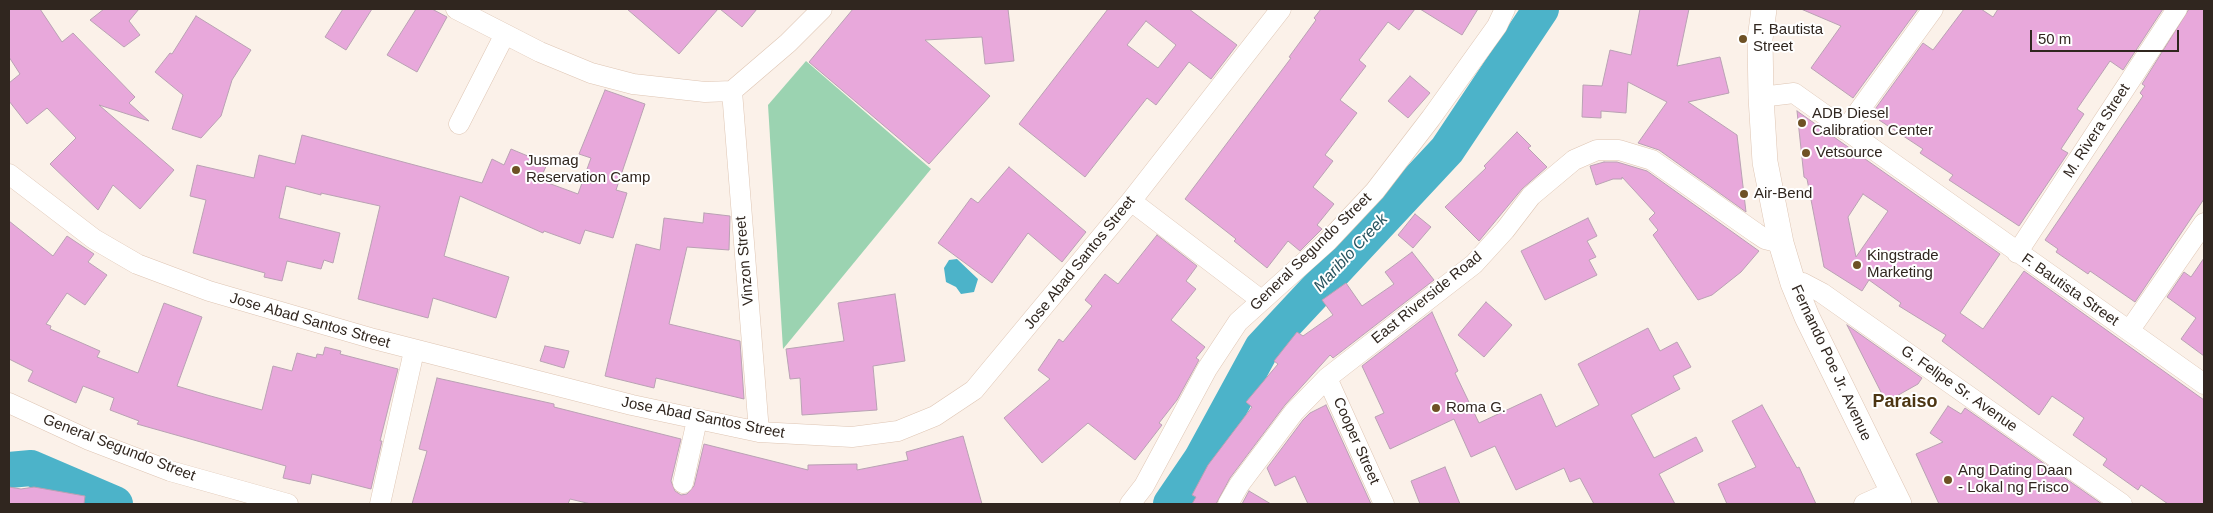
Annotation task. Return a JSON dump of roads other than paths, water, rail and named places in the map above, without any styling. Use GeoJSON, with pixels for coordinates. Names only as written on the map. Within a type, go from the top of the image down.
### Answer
{"type":"FeatureCollection","features":[{"type":"Feature","properties":{"kind":"main road","name":"Fernando Poe Jr. Avenue"},"geometry":{"type":"LineString","coordinates":[[1764,9],[1760,39],[1760,97],[1766,162],[1781,243],[1793,283],[1834,376],[1896,498]]}},
{"type":"Feature","properties":{"kind":"street"},"geometry":{"type":"LineString","coordinates":[[456,9],[505,34],[591,73],[634,84],[674,90],[732,91],[788,43],[822,9]]}},
{"type":"Feature","properties":{"kind":"street","name":"Jose Abad Santos Street"},"geometry":{"type":"LineString","coordinates":[[9,174],[94,239],[138,264],[209,291],[414,351],[698,420],[759,432],[852,436],[898,431],[935,416],[974,390],[1131,201],[1281,9]]}},
{"type":"Feature","properties":{"kind":"street","name":"General Segundo Street"},"geometry":{"type":"LineString","coordinates":[[1130,504],[1144,486],[1206,369],[1238,322],[1328,241],[1375,191],[1497,26],[1505,9]]}},
{"type":"Feature","properties":{"kind":"street"},"geometry":{"type":"LineString","coordinates":[[1845,130],[1933,9]]}},
{"type":"Feature","properties":{"kind":"street","name":"M. Rivera Street"},"geometry":{"type":"LineString","coordinates":[[2017,253],[2177,9]]}},
{"type":"Feature","properties":{"kind":"street"},"geometry":{"type":"LineString","coordinates":[[459,124],[505,34]]}},
{"type":"Feature","properties":{"kind":"street","name":"Vinzon Street"},"geometry":{"type":"LineString","coordinates":[[732,91],[759,432]]}},
{"type":"Feature","properties":{"kind":"street","name":"F. Bautista Street"},"geometry":{"type":"LineString","coordinates":[[1760,97],[1794,93],[2204,384]]}},
{"type":"Feature","properties":{"kind":"street","name":"East Riverside Road"},"geometry":{"type":"LineString","coordinates":[[1228,504],[1239,485],[1294,412],[1327,378],[1474,264],[1505,230],[1530,196],[1554,174],[1574,160],[1597,150],[1619,150],[1652,160],[1756,234],[1765,239],[1781,243]]}},
{"type":"Feature","properties":{"kind":"street"},"geometry":{"type":"LineString","coordinates":[[1131,201],[1261,300]]}},
{"type":"Feature","properties":{"kind":"street"},"geometry":{"type":"LineString","coordinates":[[2129,331],[2204,223]]}},
{"type":"Feature","properties":{"kind":"street","name":"G. Felipe Sr. Avenue"},"geometry":{"type":"LineString","coordinates":[[1793,283],[1803,283],[1822,292],[2122,504]]}},
{"type":"Feature","properties":{"kind":"street"},"geometry":{"type":"LineString","coordinates":[[380,504],[414,351]]}},
{"type":"Feature","properties":{"kind":"street","name":"Cooper Street"},"geometry":{"type":"LineString","coordinates":[[1327,378],[1384,504]]}},
{"type":"Feature","properties":{"kind":"street","name":"General Segundo Street"},"geometry":{"type":"LineString","coordinates":[[9,404],[89,440],[170,471],[288,504]]}},
{"type":"Feature","properties":{"kind":"street"},"geometry":{"type":"LineString","coordinates":[[683,483],[698,420]]}},
{"type":"Feature","properties":{"kind":"street"},"geometry":{"type":"LineString","coordinates":[[1864,504],[1896,498]]}},
{"type":"Feature","properties":{"kind":"water"},"geometry":{"type":"Polygon","coordinates":[[[957,259],[978,279],[974,292],[961,294],[956,287],[946,282],[944,268],[949,260],[957,259]]]}},
{"type":"Feature","properties":{"kind":"waterway","name":"Mariblo Creek"},"geometry":{"type":"LineString","coordinates":[[1171,504],[1201,460],[1262,348],[1447,150],[1541,9]]}},
{"type":"Feature","properties":{"kind":"waterway"},"geometry":{"type":"LineString","coordinates":[[9,470],[31,468],[115,504]]}},
{"type":"Feature","properties":{"kind":"place","name":"F. Bautista Street"},"geometry":{"type":"Point","coordinates":[1743,39]}},
{"type":"Feature","properties":{"kind":"place","name":"ADB Diesel Calibration Center"},"geometry":{"type":"Point","coordinates":[1802,123]}},
{"type":"Feature","properties":{"kind":"place","name":"Vetsource"},"geometry":{"type":"Point","coordinates":[1806,153]}},
{"type":"Feature","properties":{"kind":"place","name":"Jusmag Reservation Camp"},"geometry":{"type":"Point","coordinates":[516,170]}},
{"type":"Feature","properties":{"kind":"place","name":"Air-Bend"},"geometry":{"type":"Point","coordinates":[1744,194]}},
{"type":"Feature","properties":{"kind":"place","name":"Kingstrade Marketing"},"geometry":{"type":"Point","coordinates":[1857,265]}},
{"type":"Feature","properties":{"kind":"place","name":"Roma G."},"geometry":{"type":"Point","coordinates":[1436,408]}},
{"type":"Feature","properties":{"kind":"place","name":"Ang Dating Daan - Lokal ng Frisco"},"geometry":{"type":"Point","coordinates":[1948,480]}},
{"type":"Feature","properties":{"kind":"district","name":"Paraiso"},"geometry":{"type":"Point","coordinates":[1905,402]}}]}
